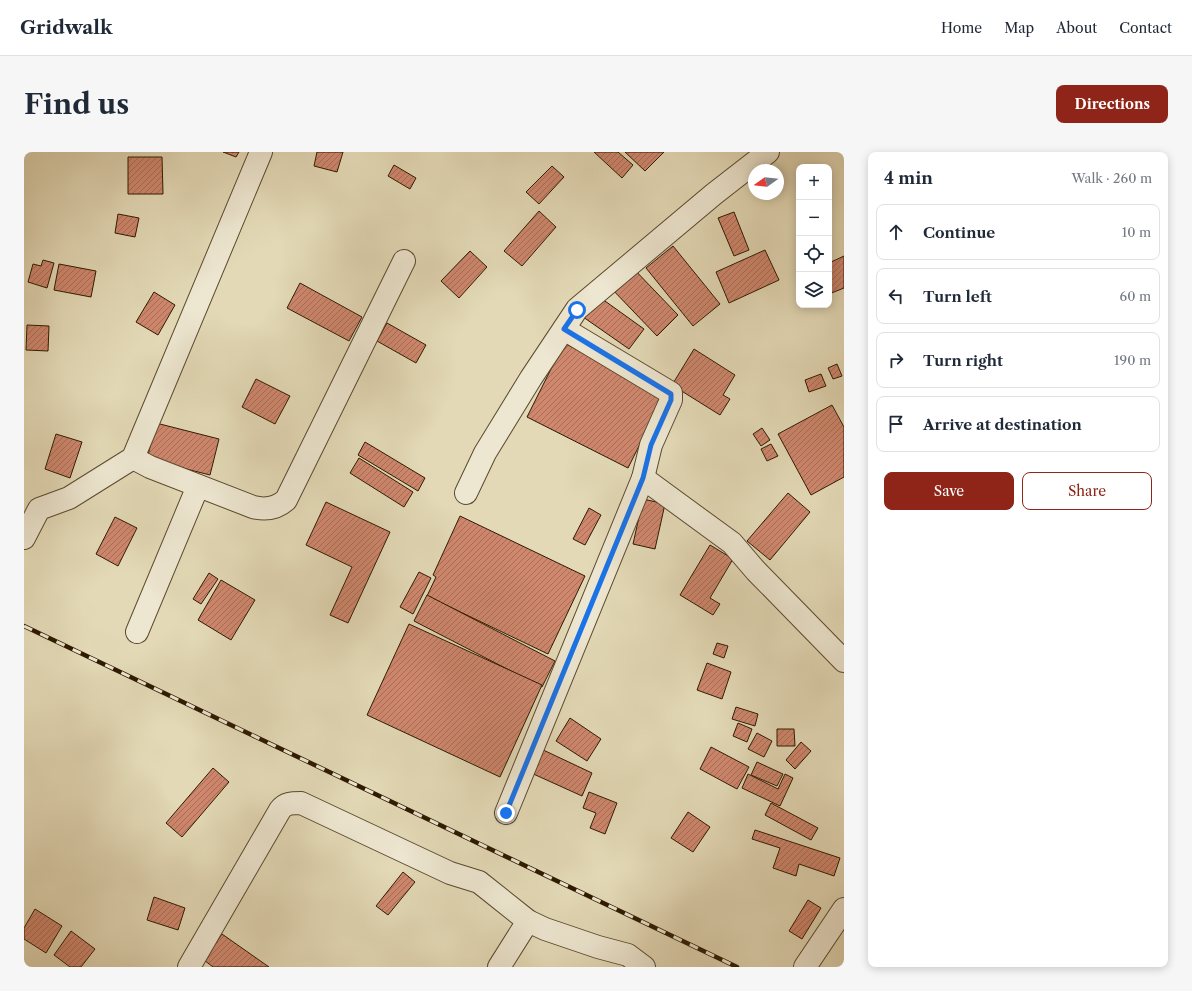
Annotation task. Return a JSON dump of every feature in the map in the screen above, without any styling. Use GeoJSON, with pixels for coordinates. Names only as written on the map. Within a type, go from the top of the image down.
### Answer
{"type":"FeatureCollection","features":[{"type":"Feature","properties":{"kind":"street"},"geometry":{"type":"LineString","coordinates":[[24,538],[39,510],[69,498],[133,458],[261,152]]}},
{"type":"Feature","properties":{"kind":"street"},"geometry":{"type":"LineString","coordinates":[[466,493],[485,453],[577,310],[587,299],[714,194],[768,152]]}},
{"type":"Feature","properties":{"kind":"street"},"geometry":{"type":"LineString","coordinates":[[133,458],[150,467],[198,486],[263,509],[280,506],[286,500],[404,261]]}},
{"type":"Feature","properties":{"kind":"street"},"geometry":{"type":"LineString","coordinates":[[506,813],[643,478],[651,445],[671,400],[671,394],[564,329]]}},
{"type":"Feature","properties":{"kind":"street"},"geometry":{"type":"LineString","coordinates":[[643,478],[732,543],[756,571],[844,661]]}},
{"type":"Feature","properties":{"kind":"street"},"geometry":{"type":"LineString","coordinates":[[137,632],[198,486]]}},
{"type":"Feature","properties":{"kind":"street"},"geometry":{"type":"LineString","coordinates":[[189,967],[283,805],[292,803],[301,803],[450,873],[479,882],[528,920],[545,929],[598,948],[628,955],[644,967]]}},
{"type":"Feature","properties":{"kind":"street"},"geometry":{"type":"LineString","coordinates":[[805,967],[844,909]]}},
{"type":"Feature","properties":{"kind":"street"},"geometry":{"type":"LineString","coordinates":[[499,967],[528,920]]}},
{"type":"Feature","properties":{"kind":"building"},"geometry":{"type":"Polygon","coordinates":[[[223,152],[239,152],[236,157],[223,152]]]}},
{"type":"Feature","properties":{"kind":"building"},"geometry":{"type":"Polygon","coordinates":[[[317,152],[343,152],[337,172],[314,166],[317,152]]]}},
{"type":"Feature","properties":{"kind":"building"},"geometry":{"type":"Polygon","coordinates":[[[594,152],[618,152],[633,165],[622,178],[594,152]]]}},
{"type":"Feature","properties":{"kind":"building"},"geometry":{"type":"Polygon","coordinates":[[[625,152],[664,152],[645,171],[625,152]]]}},
{"type":"Feature","properties":{"kind":"building"},"geometry":{"type":"Polygon","coordinates":[[[128,157],[162,157],[163,194],[128,194],[128,157]]]}},
{"type":"Feature","properties":{"kind":"building"},"geometry":{"type":"Polygon","coordinates":[[[394,165],[416,178],[410,189],[388,176],[394,165]]]}},
{"type":"Feature","properties":{"kind":"building"},"geometry":{"type":"Polygon","coordinates":[[[552,166],[564,177],[539,204],[526,192],[552,166]]]}},
{"type":"Feature","properties":{"kind":"building"},"geometry":{"type":"Polygon","coordinates":[[[539,211],[556,227],[522,266],[504,251],[539,211]]]}},
{"type":"Feature","properties":{"kind":"building"},"geometry":{"type":"Polygon","coordinates":[[[734,212],[749,250],[734,256],[718,218],[734,212]]]}},
{"type":"Feature","properties":{"kind":"building"},"geometry":{"type":"Polygon","coordinates":[[[118,214],[139,218],[135,237],[115,233],[118,214]]]}},
{"type":"Feature","properties":{"kind":"building"},"geometry":{"type":"Polygon","coordinates":[[[673,246],[720,304],[693,326],[646,268],[673,246]]]}},
{"type":"Feature","properties":{"kind":"building"},"geometry":{"type":"Polygon","coordinates":[[[765,250],[779,280],[729,303],[716,272],[765,250]]]}},
{"type":"Feature","properties":{"kind":"building"},"geometry":{"type":"Polygon","coordinates":[[[470,251],[487,267],[459,298],[441,281],[470,251]]]}},
{"type":"Feature","properties":{"kind":"building"},"geometry":{"type":"Polygon","coordinates":[[[844,256],[844,288],[832,293],[832,272],[832,262],[844,256]]]}},
{"type":"Feature","properties":{"kind":"building"},"geometry":{"type":"Polygon","coordinates":[[[43,260],[54,263],[47,288],[28,282],[33,264],[41,266],[43,260]]]}},
{"type":"Feature","properties":{"kind":"building"},"geometry":{"type":"Polygon","coordinates":[[[59,264],[96,271],[91,297],[54,290],[59,264]]]}},
{"type":"Feature","properties":{"kind":"building"},"geometry":{"type":"Polygon","coordinates":[[[631,266],[678,315],[657,336],[610,287],[631,266]]]}},
{"type":"Feature","properties":{"kind":"building"},"geometry":{"type":"Polygon","coordinates":[[[300,283],[362,317],[349,341],[287,308],[300,283]]]}},
{"type":"Feature","properties":{"kind":"building"},"geometry":{"type":"Polygon","coordinates":[[[591,291],[644,329],[629,349],[576,312],[591,291]]]}},
{"type":"Feature","properties":{"kind":"building"},"geometry":{"type":"Polygon","coordinates":[[[154,292],[175,305],[158,335],[136,322],[154,292]]]}},
{"type":"Feature","properties":{"kind":"building"},"geometry":{"type":"Polygon","coordinates":[[[387,323],[426,345],[416,363],[377,341],[387,323]]]}},
{"type":"Feature","properties":{"kind":"building"},"geometry":{"type":"Polygon","coordinates":[[[27,325],[49,326],[48,351],[26,350],[27,325]]]}},
{"type":"Feature","properties":{"kind":"building"},"geometry":{"type":"Polygon","coordinates":[[[564,343],[665,394],[628,468],[527,417],[564,343]]]}},
{"type":"Feature","properties":{"kind":"building"},"geometry":{"type":"Polygon","coordinates":[[[694,349],[735,375],[723,395],[730,399],[720,415],[672,385],[694,349]]]}},
{"type":"Feature","properties":{"kind":"building"},"geometry":{"type":"Polygon","coordinates":[[[837,364],[842,376],[833,379],[828,368],[837,364]]]}},
{"type":"Feature","properties":{"kind":"building"},"geometry":{"type":"Polygon","coordinates":[[[821,374],[826,386],[809,392],[805,380],[821,374]]]}},
{"type":"Feature","properties":{"kind":"building"},"geometry":{"type":"Polygon","coordinates":[[[256,379],[290,396],[275,424],[242,407],[256,379]]]}},
{"type":"Feature","properties":{"kind":"building"},"geometry":{"type":"Polygon","coordinates":[[[832,405],[844,427],[844,477],[811,495],[778,434],[832,405]]]}},
{"type":"Feature","properties":{"kind":"building"},"geometry":{"type":"Polygon","coordinates":[[[156,423],[219,439],[210,475],[147,459],[156,423]]]}},
{"type":"Feature","properties":{"kind":"building"},"geometry":{"type":"Polygon","coordinates":[[[762,428],[770,440],[761,446],[753,434],[762,428]]]}},
{"type":"Feature","properties":{"kind":"building"},"geometry":{"type":"Polygon","coordinates":[[[56,434],[82,442],[70,478],[45,469],[56,434]]]}},
{"type":"Feature","properties":{"kind":"building"},"geometry":{"type":"Polygon","coordinates":[[[365,442],[425,478],[418,491],[358,455],[365,442]]]}},
{"type":"Feature","properties":{"kind":"building"},"geometry":{"type":"Polygon","coordinates":[[[771,444],[778,456],[767,461],[761,449],[771,444]]]}},
{"type":"Feature","properties":{"kind":"building"},"geometry":{"type":"Polygon","coordinates":[[[359,458],[413,492],[404,507],[350,473],[359,458]]]}},
{"type":"Feature","properties":{"kind":"building"},"geometry":{"type":"Polygon","coordinates":[[[788,493],[810,512],[770,560],[747,541],[788,493]]]}},
{"type":"Feature","properties":{"kind":"building"},"geometry":{"type":"Polygon","coordinates":[[[643,499],[665,504],[655,549],[633,544],[643,499]]]}},
{"type":"Feature","properties":{"kind":"building"},"geometry":{"type":"Polygon","coordinates":[[[326,502],[390,532],[348,623],[330,615],[352,567],[306,545],[326,502]]]}},
{"type":"Feature","properties":{"kind":"building"},"geometry":{"type":"Polygon","coordinates":[[[589,508],[601,515],[585,545],[573,539],[589,508]]]}},
{"type":"Feature","properties":{"kind":"building"},"geometry":{"type":"Polygon","coordinates":[[[460,516],[585,576],[548,654],[427,596],[436,577],[433,575],[460,516]]]}},
{"type":"Feature","properties":{"kind":"building"},"geometry":{"type":"Polygon","coordinates":[[[115,517],[137,528],[118,566],[96,554],[115,517]]]}},
{"type":"Feature","properties":{"kind":"building"},"geometry":{"type":"Polygon","coordinates":[[[710,545],[733,559],[710,598],[720,604],[713,615],[680,595],[710,545]]]}},
{"type":"Feature","properties":{"kind":"building"},"geometry":{"type":"Polygon","coordinates":[[[419,572],[431,578],[413,614],[400,607],[419,572]]]}},
{"type":"Feature","properties":{"kind":"building"},"geometry":{"type":"Polygon","coordinates":[[[209,573],[218,579],[201,604],[193,599],[209,573]]]}},
{"type":"Feature","properties":{"kind":"building"},"geometry":{"type":"Polygon","coordinates":[[[221,580],[255,600],[231,640],[198,620],[221,580]]]}},
{"type":"Feature","properties":{"kind":"building"},"geometry":{"type":"Polygon","coordinates":[[[427,595],[555,661],[542,687],[414,621],[427,595]]]}},
{"type":"Feature","properties":{"kind":"building"},"geometry":{"type":"Polygon","coordinates":[[[409,624],[542,685],[500,777],[367,715],[409,624]]]}},
{"type":"Feature","properties":{"kind":"building"},"geometry":{"type":"Polygon","coordinates":[[[717,643],[728,646],[724,658],[713,654],[717,643]]]}},
{"type":"Feature","properties":{"kind":"building"},"geometry":{"type":"Polygon","coordinates":[[[707,663],[731,672],[722,699],[697,690],[707,663]]]}},
{"type":"Feature","properties":{"kind":"building"},"geometry":{"type":"Polygon","coordinates":[[[736,707],[758,714],[755,726],[732,719],[736,707]]]}},
{"type":"Feature","properties":{"kind":"building"},"geometry":{"type":"Polygon","coordinates":[[[570,718],[601,739],[587,761],[556,741],[570,718]]]}},
{"type":"Feature","properties":{"kind":"building"},"geometry":{"type":"Polygon","coordinates":[[[738,723],[752,729],[747,742],[733,736],[738,723]]]}},
{"type":"Feature","properties":{"kind":"building"},"geometry":{"type":"Polygon","coordinates":[[[777,729],[794,729],[795,746],[777,746],[777,729]]]}},
{"type":"Feature","properties":{"kind":"building"},"geometry":{"type":"Polygon","coordinates":[[[757,733],[772,741],[764,757],[748,749],[757,733]]]}},
{"type":"Feature","properties":{"kind":"building"},"geometry":{"type":"Polygon","coordinates":[[[801,742],[811,751],[795,769],[786,760],[801,742]]]}},
{"type":"Feature","properties":{"kind":"building"},"geometry":{"type":"Polygon","coordinates":[[[711,747],[749,767],[737,789],[700,769],[711,747]]]}},
{"type":"Feature","properties":{"kind":"building"},"geometry":{"type":"Polygon","coordinates":[[[539,748],[592,773],[582,796],[529,772],[539,748]]]}},
{"type":"Feature","properties":{"kind":"building"},"geometry":{"type":"Polygon","coordinates":[[[757,762],[783,774],[777,786],[751,775],[757,762]]]}},
{"type":"Feature","properties":{"kind":"building"},"geometry":{"type":"Polygon","coordinates":[[[213,768],[229,782],[182,837],[166,823],[213,768]]]}},
{"type":"Feature","properties":{"kind":"building"},"geometry":{"type":"Polygon","coordinates":[[[748,774],[778,789],[785,774],[793,778],[780,806],[742,788],[748,774]]]}},
{"type":"Feature","properties":{"kind":"building"},"geometry":{"type":"Polygon","coordinates":[[[589,792],[617,803],[605,834],[590,828],[596,813],[583,808],[589,792]]]}},
{"type":"Feature","properties":{"kind":"building"},"geometry":{"type":"Polygon","coordinates":[[[771,803],[818,828],[811,840],[765,815],[771,803]]]}},
{"type":"Feature","properties":{"kind":"building"},"geometry":{"type":"Polygon","coordinates":[[[688,812],[710,827],[693,852],[671,838],[688,812]]]}},
{"type":"Feature","properties":{"kind":"building"},"geometry":{"type":"Polygon","coordinates":[[[755,830],[840,858],[834,876],[799,864],[796,876],[773,868],[780,848],[752,839],[755,830]]]}},
{"type":"Feature","properties":{"kind":"building"},"geometry":{"type":"Polygon","coordinates":[[[403,872],[415,882],[388,915],[376,906],[403,872]]]}},
{"type":"Feature","properties":{"kind":"building"},"geometry":{"type":"Polygon","coordinates":[[[154,897],[185,908],[178,930],[147,920],[154,897]]]}},
{"type":"Feature","properties":{"kind":"building"},"geometry":{"type":"Polygon","coordinates":[[[808,900],[821,908],[802,939],[789,931],[808,900]]]}},
{"type":"Feature","properties":{"kind":"building"},"geometry":{"type":"Polygon","coordinates":[[[35,909],[62,926],[46,953],[24,939],[24,928],[35,909]]]}},
{"type":"Feature","properties":{"kind":"building"},"geometry":{"type":"Polygon","coordinates":[[[71,931],[95,949],[81,967],[70,967],[54,955],[71,931]]]}},
{"type":"Feature","properties":{"kind":"building"},"geometry":{"type":"Polygon","coordinates":[[[222,934],[269,967],[213,967],[204,960],[222,934]]]}},
{"type":"Feature","properties":{"kind":"railway"},"geometry":{"type":"LineString","coordinates":[[24,626],[737,967]]}},
{"type":"Feature","properties":{"kind":"route"},"geometry":{"type":"LineString","coordinates":[[506,813],[643,478],[651,445],[671,400],[671,394],[578,336],[564,329],[577,310]]}}]}
